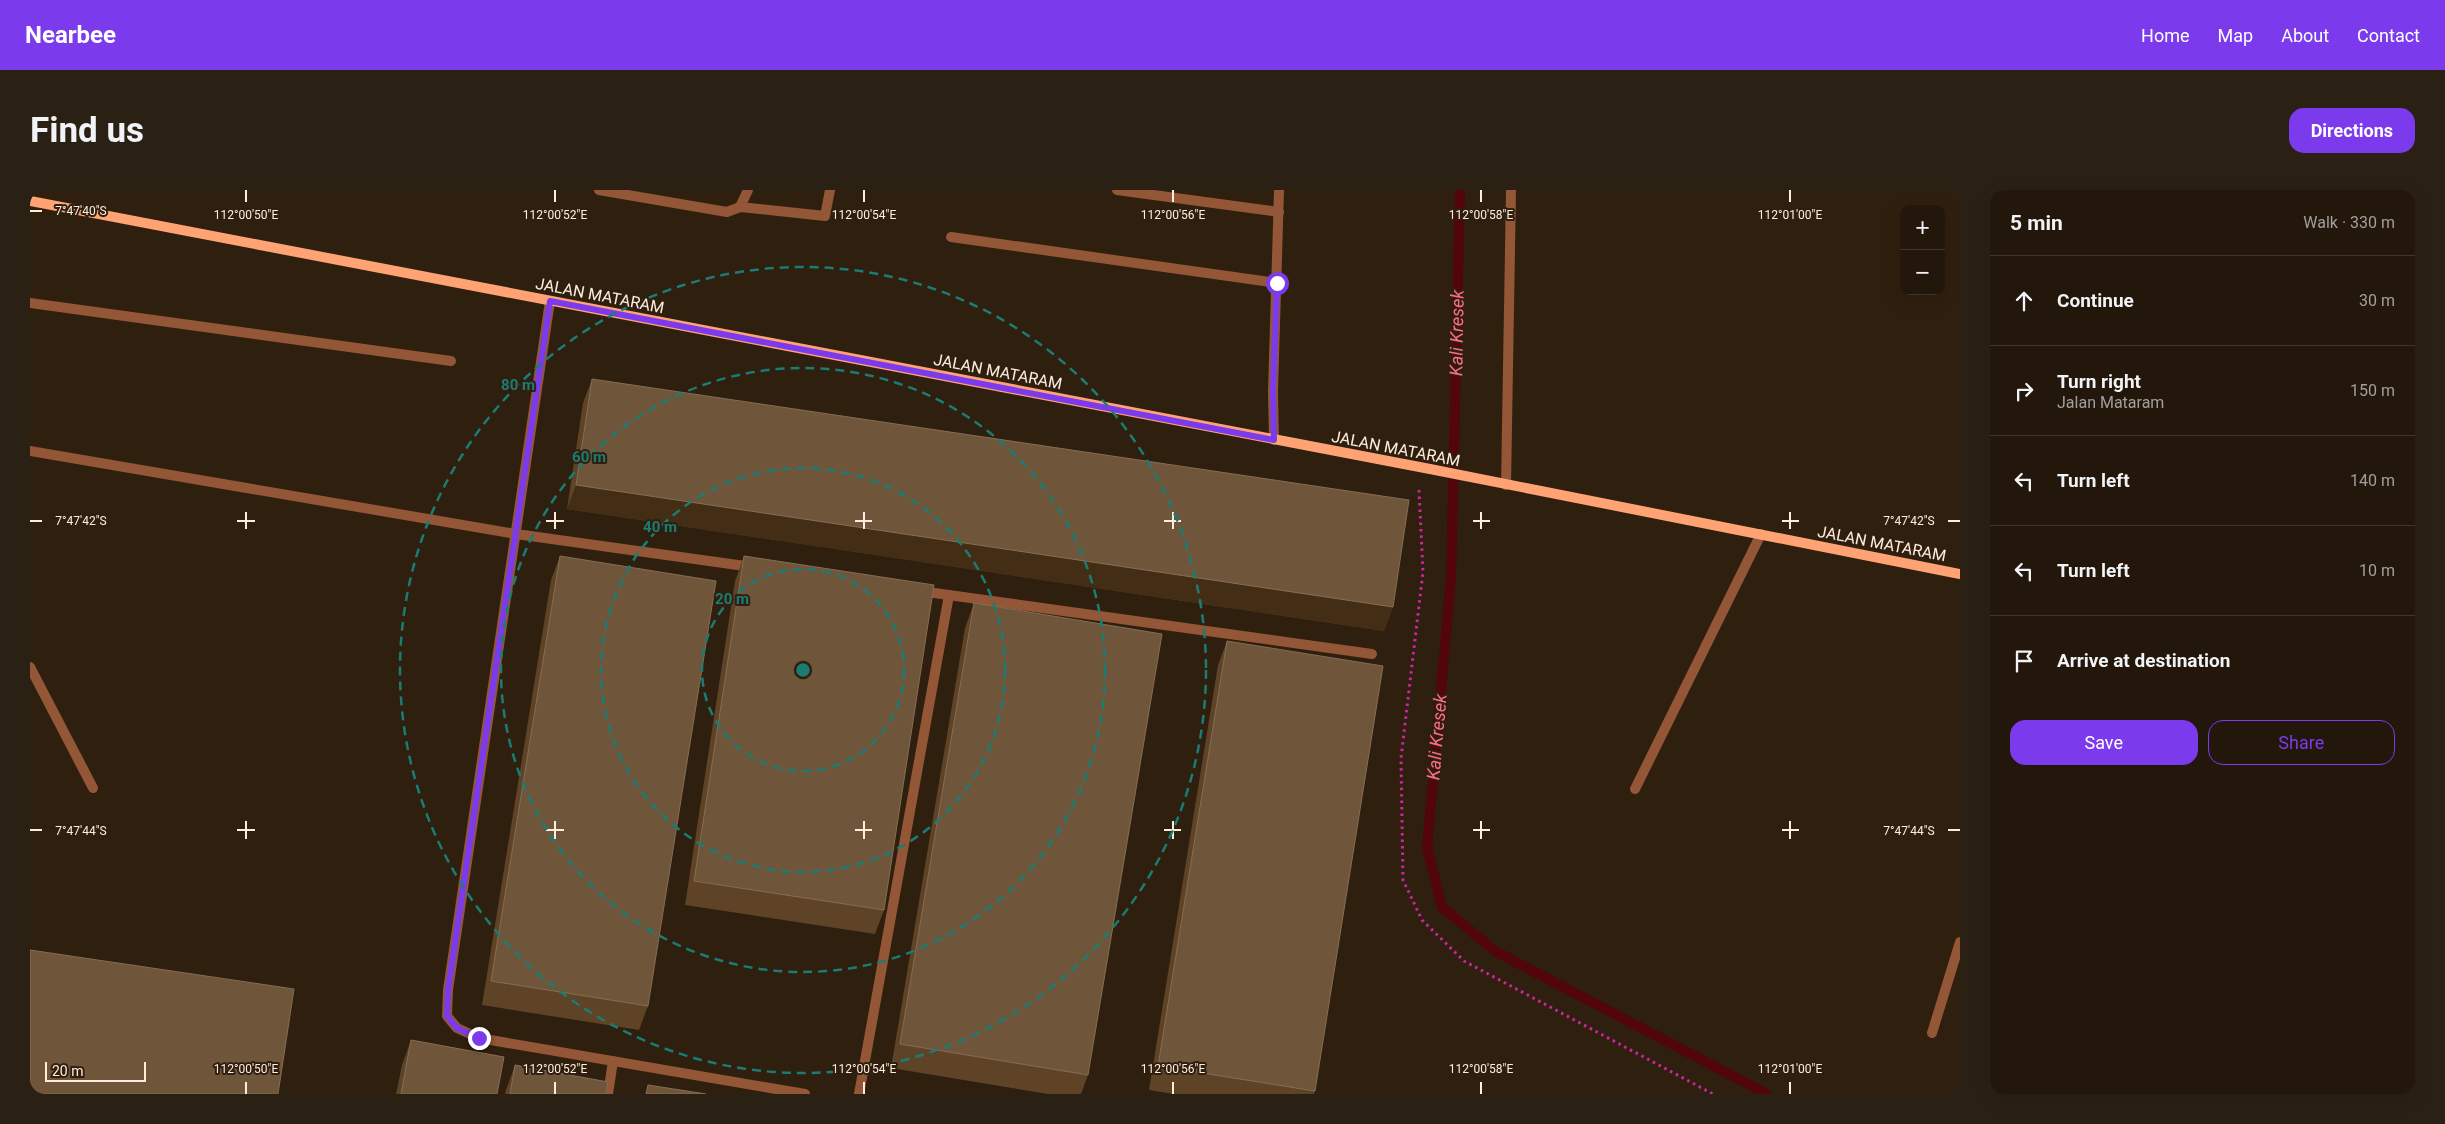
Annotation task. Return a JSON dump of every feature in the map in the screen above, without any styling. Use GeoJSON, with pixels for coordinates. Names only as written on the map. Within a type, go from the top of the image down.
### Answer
{"type":"FeatureCollection","features":[{"type":"Feature","properties":{"kind":"main road","name":"JALAN MATARAM"},"geometry":{"type":"LineString","coordinates":[[30,201],[1430,469],[1960,574]]}},
{"type":"Feature","properties":{"kind":"street"},"geometry":{"type":"LineString","coordinates":[[599,190],[727,212],[740,207],[825,216],[830,190]]}},
{"type":"Feature","properties":{"kind":"street"},"geometry":{"type":"LineString","coordinates":[[740,207],[748,190]]}},
{"type":"Feature","properties":{"kind":"street"},"geometry":{"type":"LineString","coordinates":[[1117,190],[1279,212]]}},
{"type":"Feature","properties":{"kind":"street"},"geometry":{"type":"LineString","coordinates":[[1274,440],[1273,392],[1280,190]]}},
{"type":"Feature","properties":{"kind":"street"},"geometry":{"type":"LineString","coordinates":[[1506,485],[1511,190]]}},
{"type":"Feature","properties":{"kind":"street"},"geometry":{"type":"LineString","coordinates":[[951,237],[1277,283]]}},
{"type":"Feature","properties":{"kind":"street"},"geometry":{"type":"LineString","coordinates":[[550,301],[448,990],[447,1016],[457,1028],[479,1038],[805,1094]]}},
{"type":"Feature","properties":{"kind":"street"},"geometry":{"type":"LineString","coordinates":[[30,303],[451,360]]}},
{"type":"Feature","properties":{"kind":"street"},"geometry":{"type":"LineString","coordinates":[[30,451],[516,534],[762,568]]}},
{"type":"Feature","properties":{"kind":"street"},"geometry":{"type":"LineString","coordinates":[[1635,789],[1761,534]]}},
{"type":"Feature","properties":{"kind":"street"},"geometry":{"type":"LineString","coordinates":[[910,589],[1372,654]]}},
{"type":"Feature","properties":{"kind":"street"},"geometry":{"type":"LineString","coordinates":[[859,1094],[949,595]]}},
{"type":"Feature","properties":{"kind":"street"},"geometry":{"type":"LineString","coordinates":[[30,667],[93,788]]}},
{"type":"Feature","properties":{"kind":"street"},"geometry":{"type":"LineString","coordinates":[[1932,1033],[1960,942]]}},
{"type":"Feature","properties":{"kind":"street"},"geometry":{"type":"LineString","coordinates":[[608,1094],[613,1061]]}},
{"type":"Feature","properties":{"kind":"path"},"geometry":{"type":"LineString","coordinates":[[1417,467],[1423,572],[1401,758],[1403,880],[1422,920],[1464,961],[1713,1094]]}},
{"type":"Feature","properties":{"kind":"building"},"geometry":{"type":"Polygon","coordinates":[[[592,379],[1409,500],[1393,607],[576,485],[592,379]]]}},
{"type":"Feature","properties":{"kind":"building"},"geometry":{"type":"Polygon","coordinates":[[[560,556],[716,581],[648,1006],[491,981],[560,556]]]}},
{"type":"Feature","properties":{"kind":"building"},"geometry":{"type":"Polygon","coordinates":[[[744,556],[934,585],[884,910],[694,881],[744,556]]]}},
{"type":"Feature","properties":{"kind":"building"},"geometry":{"type":"Polygon","coordinates":[[[974,603],[1162,634],[1088,1075],[900,1044],[974,603]]]}},
{"type":"Feature","properties":{"kind":"building"},"geometry":{"type":"Polygon","coordinates":[[[1227,641],[1383,666],[1315,1091],[1158,1066],[1227,641]]]}},
{"type":"Feature","properties":{"kind":"building"},"geometry":{"type":"Polygon","coordinates":[[[30,950],[294,989],[278,1094],[30,1094],[30,950]]]}},
{"type":"Feature","properties":{"kind":"building"},"geometry":{"type":"Polygon","coordinates":[[[411,1040],[504,1057],[497,1094],[401,1094],[411,1040]]]}},
{"type":"Feature","properties":{"kind":"building"},"geometry":{"type":"Polygon","coordinates":[[[515,1065],[608,1082],[606,1094],[510,1094],[515,1065]]]}},
{"type":"Feature","properties":{"kind":"building"},"geometry":{"type":"Polygon","coordinates":[[[648,1085],[706,1094],[646,1094],[648,1085]]]}},
{"type":"Feature","properties":{"kind":"waterway","name":"Kali Kresek"},"geometry":{"type":"LineString","coordinates":[[1460,190],[1451,578],[1427,848],[1442,907],[1495,951],[1767,1094]]}},
{"type":"Feature","properties":{"kind":"route"},"geometry":{"type":"LineString","coordinates":[[479,1038],[457,1028],[447,1016],[448,990],[550,301],[1274,440],[1273,392],[1277,283]]}}]}
